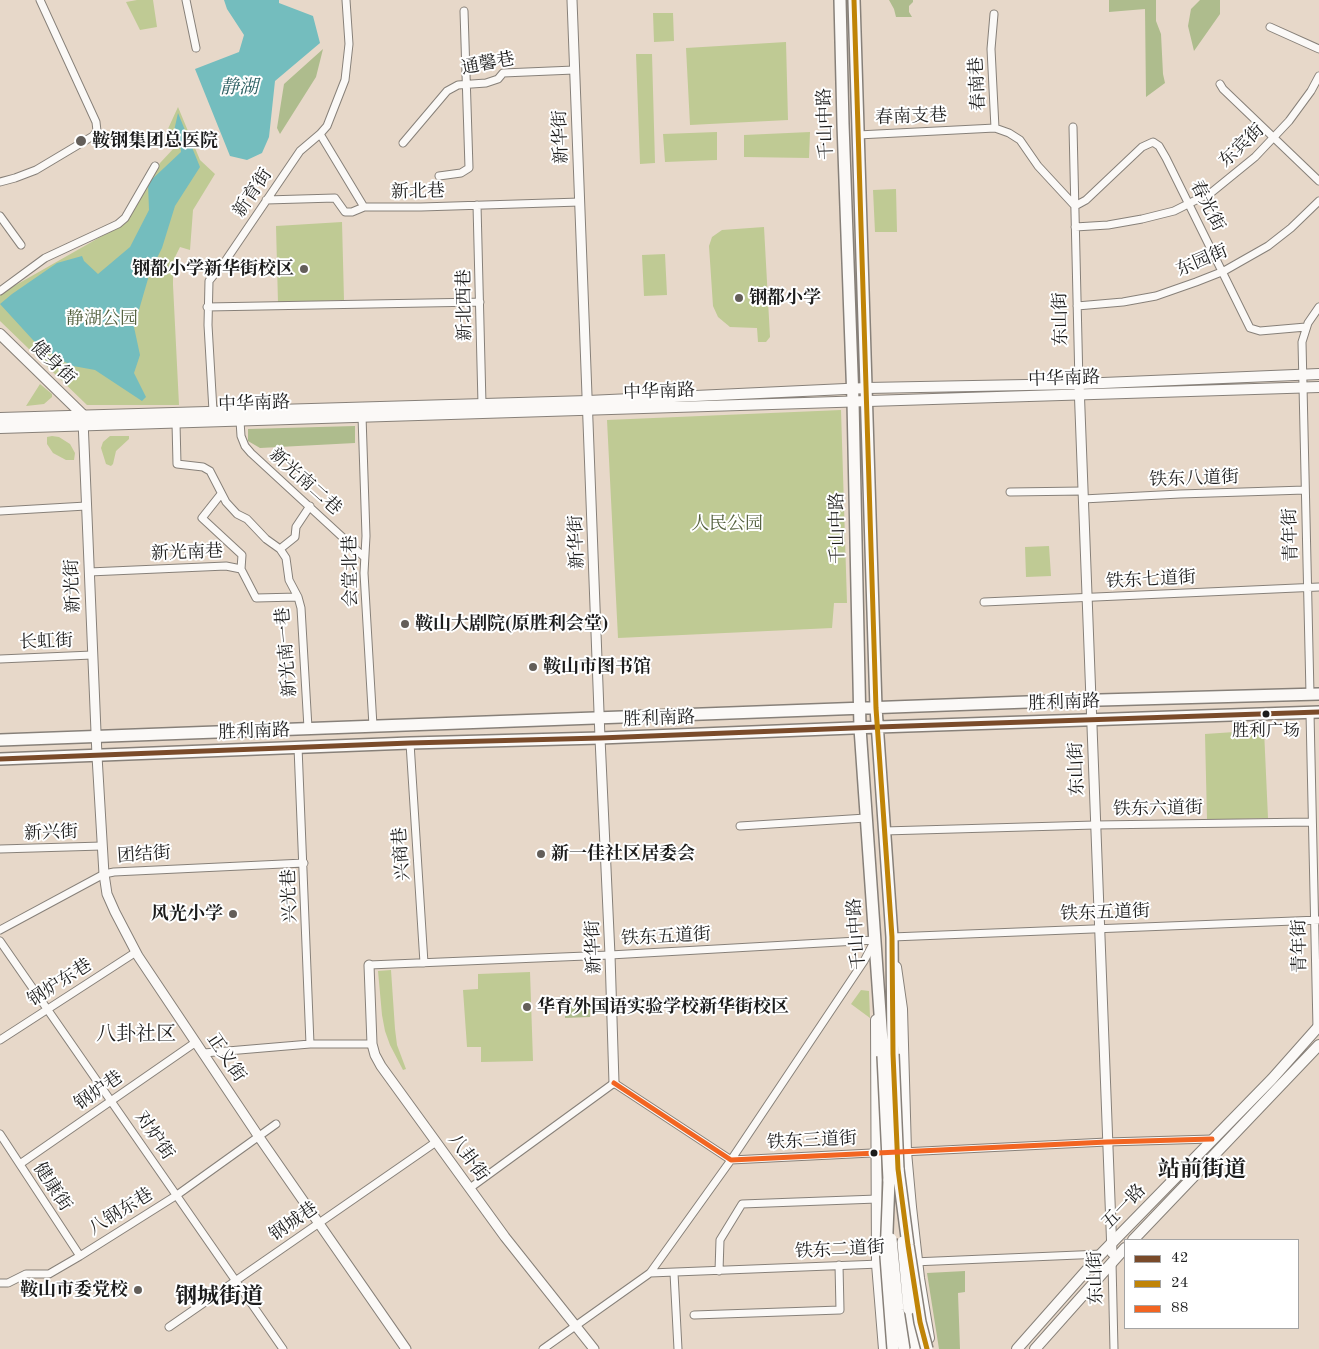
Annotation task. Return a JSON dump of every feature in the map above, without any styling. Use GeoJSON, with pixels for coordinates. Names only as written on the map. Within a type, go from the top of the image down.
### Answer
{"type":"FeatureCollection","features":[{"type":"Feature","properties":{"kind":"main road","name":"千山中路"},"geometry":{"type":"LineString","coordinates":[[840,0],[853,395],[860,728],[876,940],[888,1055]]}},
{"type":"Feature","properties":{"kind":"main road","name":"千山中路"},"geometry":{"type":"LineString","coordinates":[[854,0],[876,708],[892,937],[888,1055]]}},
{"type":"Feature","properties":{"kind":"main road","name":"健身街"},"geometry":{"type":"LineString","coordinates":[[0,334],[83,420]]}},
{"type":"Feature","properties":{"kind":"main road"},"geometry":{"type":"LineString","coordinates":[[0,418],[55,416],[83,420],[213,411],[482,404],[588,405],[867,394],[1079,389],[1319,374]]}},
{"type":"Feature","properties":{"kind":"main road","name":"中华南路"},"geometry":{"type":"LineString","coordinates":[[1079,389],[1319,387]]}},
{"type":"Feature","properties":{"kind":"main road","name":"中华南路"},"geometry":{"type":"LineString","coordinates":[[0,428],[83,420],[176,423],[588,405]]}},
{"type":"Feature","properties":{"kind":"main road","name":"胜利南路"},"geometry":{"type":"LineString","coordinates":[[0,740],[96,738],[308,728],[860,708],[1315,694]]}},
{"type":"Feature","properties":{"kind":"main road","name":"胜利南路"},"geometry":{"type":"LineString","coordinates":[[0,759],[1315,712]]}},
{"type":"Feature","properties":{"kind":"main road"},"geometry":{"type":"LineString","coordinates":[[892,937],[902,1009],[906,1152],[917,1262],[932,1349]]}},
{"type":"Feature","properties":{"kind":"main road"},"geometry":{"type":"LineString","coordinates":[[876,940],[877,1264],[884,1349]]}},
{"type":"Feature","properties":{"kind":"main road","name":"五一路"},"geometry":{"type":"LineString","coordinates":[[1125,1239],[1212,1139],[1272,1079],[1318,1027]]}},
{"type":"Feature","properties":{"kind":"main road","name":"五一路"},"geometry":{"type":"LineString","coordinates":[[1134,1239],[1319,1045]]}},
{"type":"Feature","properties":{"kind":"main road"},"geometry":{"type":"LineString","coordinates":[[888,1055],[904,1256],[916,1349]]}},
{"type":"Feature","properties":{"kind":"main road"},"geometry":{"type":"LineString","coordinates":[[888,1055],[892,1257],[904,1349]]}},
{"type":"Feature","properties":{"kind":"main road"},"geometry":{"type":"LineString","coordinates":[[898,1169],[920,1322],[927,1349]]}},
{"type":"Feature","properties":{"kind":"main road"},"geometry":{"type":"LineString","coordinates":[[889,1180],[886,1256],[893,1349]]}},
{"type":"Feature","properties":{"kind":"main road","name":"五一路"},"geometry":{"type":"LineString","coordinates":[[1035,1349],[1124,1240]]}},
{"type":"Feature","properties":{"kind":"main road","name":"五一路"},"geometry":{"type":"LineString","coordinates":[[1017,1349],[1114,1252]]}},
{"type":"Feature","properties":{"kind":"street"},"geometry":{"type":"LineString","coordinates":[[0,182],[36,170],[93,136],[97,131],[96,122],[40,0]]}},
{"type":"Feature","properties":{"kind":"street"},"geometry":{"type":"LineString","coordinates":[[186,0],[196,48]]}},
{"type":"Feature","properties":{"kind":"street","name":"新育街"},"geometry":{"type":"LineString","coordinates":[[213,411],[207,307],[208,281],[226,260],[300,150],[320,134],[326,126],[345,80],[349,44],[346,0]]}},
{"type":"Feature","properties":{"kind":"street","name":"新华街"},"geometry":{"type":"LineString","coordinates":[[572,0],[614,1082]]}},
{"type":"Feature","properties":{"kind":"street"},"geometry":{"type":"LineString","coordinates":[[439,176],[462,173],[469,168],[464,12]]}},
{"type":"Feature","properties":{"kind":"street","name":"春南巷"},"geometry":{"type":"LineString","coordinates":[[994,14],[991,49],[995,128],[1009,133],[1020,140],[1038,166],[1075,206]]}},
{"type":"Feature","properties":{"kind":"street"},"geometry":{"type":"LineString","coordinates":[[1270,27],[1319,49]]}},
{"type":"Feature","properties":{"kind":"street","name":"通馨巷"},"geometry":{"type":"LineString","coordinates":[[403,143],[447,90],[458,85],[486,83],[498,79],[503,73],[574,70]]}},
{"type":"Feature","properties":{"kind":"street","name":"东宾街"},"geometry":{"type":"LineString","coordinates":[[1075,227],[1108,225],[1174,211],[1220,186],[1255,157],[1289,121],[1311,91],[1319,76]]}},
{"type":"Feature","properties":{"kind":"street"},"geometry":{"type":"LineString","coordinates":[[1220,84],[1319,182]]}},
{"type":"Feature","properties":{"kind":"street","name":"东山街"},"geometry":{"type":"LineString","coordinates":[[1073,127],[1079,389],[1091,720],[1107,1142],[1114,1252],[1114,1349]]}},
{"type":"Feature","properties":{"kind":"street","name":"春南支巷"},"geometry":{"type":"LineString","coordinates":[[858,135],[995,128]]}},
{"type":"Feature","properties":{"kind":"street"},"geometry":{"type":"LineString","coordinates":[[320,134],[364,206]]}},
{"type":"Feature","properties":{"kind":"street","name":"春光街"},"geometry":{"type":"LineString","coordinates":[[1075,206],[1086,200],[1142,146],[1153,142],[1163,152],[1224,270],[1250,328],[1260,331],[1306,327]]}},
{"type":"Feature","properties":{"kind":"street"},"geometry":{"type":"LineString","coordinates":[[0,291],[45,258],[118,224],[125,218],[155,166]]}},
{"type":"Feature","properties":{"kind":"street","name":"新北巷"},"geometry":{"type":"LineString","coordinates":[[266,200],[335,198],[345,212],[352,212],[364,206],[402,207],[580,202]]}},
{"type":"Feature","properties":{"kind":"street","name":"东园街"},"geometry":{"type":"LineString","coordinates":[[1077,306],[1116,303],[1156,296],[1224,270],[1268,246],[1291,228],[1319,201]]}},
{"type":"Feature","properties":{"kind":"street","name":"新北西巷"},"geometry":{"type":"LineString","coordinates":[[476,205],[482,404]]}},
{"type":"Feature","properties":{"kind":"street"},"geometry":{"type":"LineString","coordinates":[[0,216],[21,245]]}},
{"type":"Feature","properties":{"kind":"street"},"geometry":{"type":"LineString","coordinates":[[207,307],[480,302]]}},
{"type":"Feature","properties":{"kind":"street"},"geometry":{"type":"LineString","coordinates":[[1306,327],[1319,307]]}},
{"type":"Feature","properties":{"kind":"street","name":"青年街"},"geometry":{"type":"LineString","coordinates":[[1306,327],[1302,342],[1302,375],[1308,587],[1315,694]]}},
{"type":"Feature","properties":{"kind":"street","name":"会堂北巷"},"geometry":{"type":"LineString","coordinates":[[362,416],[366,536],[364,573],[373,726]]}},
{"type":"Feature","properties":{"kind":"street","name":"新光街"},"geometry":{"type":"LineString","coordinates":[[83,420],[96,756]]}},
{"type":"Feature","properties":{"kind":"street","name":"新光南二巷"},"geometry":{"type":"LineString","coordinates":[[240,421],[241,436],[245,446],[364,557]]}},
{"type":"Feature","properties":{"kind":"street"},"geometry":{"type":"LineString","coordinates":[[176,423],[177,464],[203,467],[210,471],[221,494],[237,514],[247,519],[266,539],[280,549],[295,537],[296,527],[310,506]]}},
{"type":"Feature","properties":{"kind":"street","name":"铁东八道街"},"geometry":{"type":"LineString","coordinates":[[1010,492],[1083,495],[1305,490]]}},
{"type":"Feature","properties":{"kind":"street"},"geometry":{"type":"LineString","coordinates":[[221,494],[202,518],[242,555],[241,569]]}},
{"type":"Feature","properties":{"kind":"street"},"geometry":{"type":"LineString","coordinates":[[0,511],[86,506]]}},
{"type":"Feature","properties":{"kind":"street","name":"新光南一巷"},"geometry":{"type":"LineString","coordinates":[[280,549],[286,558],[289,580],[298,597],[301,608],[308,728]]}},
{"type":"Feature","properties":{"kind":"street","name":"新光南巷"},"geometry":{"type":"LineString","coordinates":[[89,572],[226,566],[241,569],[256,598],[298,597]]}},
{"type":"Feature","properties":{"kind":"street","name":"铁东七道街"},"geometry":{"type":"LineString","coordinates":[[984,602],[1319,587]]}},
{"type":"Feature","properties":{"kind":"street","name":"长虹街"},"geometry":{"type":"LineString","coordinates":[[0,659],[92,655]]}},
{"type":"Feature","properties":{"kind":"street","name":"青年街"},"geometry":{"type":"LineString","coordinates":[[1315,712],[1312,822],[1317,920],[1318,1027]]}},
{"type":"Feature","properties":{"kind":"street","name":"兴商巷"},"geometry":{"type":"LineString","coordinates":[[410,743],[424,963]]}},
{"type":"Feature","properties":{"kind":"street","name":"兴光巷"},"geometry":{"type":"LineString","coordinates":[[298,747],[310,1044]]}},
{"type":"Feature","properties":{"kind":"street","name":"正义街"},"geometry":{"type":"LineString","coordinates":[[96,756],[104,874],[107,894],[115,912],[136,952],[259,1137],[406,1349]]}},
{"type":"Feature","properties":{"kind":"street"},"geometry":{"type":"LineString","coordinates":[[740,826],[866,818]]}},
{"type":"Feature","properties":{"kind":"street","name":"铁东六道街"},"geometry":{"type":"LineString","coordinates":[[884,831],[1095,824],[1312,822]]}},
{"type":"Feature","properties":{"kind":"street","name":"新兴街"},"geometry":{"type":"LineString","coordinates":[[0,849],[102,846]]}},
{"type":"Feature","properties":{"kind":"street","name":"团结街"},"geometry":{"type":"LineString","coordinates":[[0,930],[104,874],[125,870],[304,863]]}},
{"type":"Feature","properties":{"kind":"street","name":"铁东五道街"},"geometry":{"type":"LineString","coordinates":[[892,937],[1317,920]]}},
{"type":"Feature","properties":{"kind":"street"},"geometry":{"type":"LineString","coordinates":[[543,1349],[650,1273],[731,1160],[876,940]]}},
{"type":"Feature","properties":{"kind":"street","name":"铁东五道街"},"geometry":{"type":"LineString","coordinates":[[368,965],[610,955],[876,940]]}},
{"type":"Feature","properties":{"kind":"street","name":"对炉街"},"geometry":{"type":"LineString","coordinates":[[0,941],[283,1349]]}},
{"type":"Feature","properties":{"kind":"street","name":"钢炉东巷"},"geometry":{"type":"LineString","coordinates":[[0,1040],[136,952]]}},
{"type":"Feature","properties":{"kind":"street","name":"八卦街"},"geometry":{"type":"LineString","coordinates":[[368,965],[372,1044],[381,1066],[505,1237],[594,1349]]}},
{"type":"Feature","properties":{"kind":"street","name":"钢炉巷"},"geometry":{"type":"LineString","coordinates":[[20,1164],[196,1042]]}},
{"type":"Feature","properties":{"kind":"street"},"geometry":{"type":"LineString","coordinates":[[204,1053],[310,1044],[372,1044]]}},
{"type":"Feature","properties":{"kind":"street"},"geometry":{"type":"LineString","coordinates":[[470,1188],[614,1082],[731,1160]]}},
{"type":"Feature","properties":{"kind":"street","name":"八钢东巷"},"geometry":{"type":"LineString","coordinates":[[0,1283],[8,1282],[26,1274],[49,1274],[176,1195],[276,1124]]}},
{"type":"Feature","properties":{"kind":"street","name":"健康街"},"geometry":{"type":"LineString","coordinates":[[1,1136],[80,1256]]}},
{"type":"Feature","properties":{"kind":"street","name":"铁东三道街"},"geometry":{"type":"LineString","coordinates":[[731,1160],[1107,1142],[1212,1139]]}},
{"type":"Feature","properties":{"kind":"street","name":"钢城巷"},"geometry":{"type":"LineString","coordinates":[[169,1327],[436,1142]]}},
{"type":"Feature","properties":{"kind":"street"},"geometry":{"type":"LineString","coordinates":[[719,1271],[720,1240],[742,1204],[877,1199]]}},
{"type":"Feature","properties":{"kind":"street","name":"铁东二道街"},"geometry":{"type":"LineString","coordinates":[[650,1273],[839,1266],[1114,1252]]}},
{"type":"Feature","properties":{"kind":"street"},"geometry":{"type":"LineString","coordinates":[[694,1315],[840,1310],[839,1266]]}},
{"type":"Feature","properties":{"kind":"street"},"geometry":{"type":"LineString","coordinates":[[674,1273],[678,1349]]}},
{"type":"Feature","properties":{"kind":"green space"},"geometry":{"type":"Polygon","coordinates":[[[153,0],[157,27],[140,30],[126,2],[153,0]]]}},
{"type":"Feature","properties":{"kind":"green space"},"geometry":{"type":"Polygon","coordinates":[[[889,0],[913,0],[909,6],[909,12],[912,17],[896,17],[889,0]]]}},
{"type":"Feature","properties":{"kind":"green space"},"geometry":{"type":"Polygon","coordinates":[[[1109,0],[1156,0],[1156,21],[1161,34],[1165,83],[1146,97],[1145,9],[1109,12],[1109,0]]]}},
{"type":"Feature","properties":{"kind":"green space"},"geometry":{"type":"Polygon","coordinates":[[[1200,0],[1220,0],[1220,14],[1194,51],[1188,26],[1191,9],[1200,0]]]}},
{"type":"Feature","properties":{"kind":"green space"},"geometry":{"type":"Polygon","coordinates":[[[653,13],[673,13],[674,41],[654,42],[653,13]]]}},
{"type":"Feature","properties":{"kind":"green space"},"geometry":{"type":"Polygon","coordinates":[[[786,42],[788,120],[690,125],[686,48],[786,42]]]}},
{"type":"Feature","properties":{"kind":"green space"},"geometry":{"type":"Polygon","coordinates":[[[323,49],[316,77],[280,134],[277,128],[284,84],[323,49]]]}},
{"type":"Feature","properties":{"kind":"green space"},"geometry":{"type":"Polygon","coordinates":[[[636,54],[652,54],[655,163],[640,164],[636,54]]]}},
{"type":"Feature","properties":{"kind":"green space","name":"静湖公园"},"geometry":{"type":"Polygon","coordinates":[[[178,107],[200,160],[215,174],[193,210],[190,250],[180,247],[173,261],[179,405],[87,405],[0,321],[0,294],[125,223],[160,163],[175,147],[167,131],[178,107]]]}},
{"type":"Feature","properties":{"kind":"green space"},"geometry":{"type":"Polygon","coordinates":[[[717,132],[717,160],[665,162],[663,134],[717,132]]]}},
{"type":"Feature","properties":{"kind":"green space"},"geometry":{"type":"Polygon","coordinates":[[[810,132],[809,158],[744,157],[744,135],[810,132]]]}},
{"type":"Feature","properties":{"kind":"green space"},"geometry":{"type":"Polygon","coordinates":[[[896,189],[897,232],[875,232],[873,190],[896,189]]]}},
{"type":"Feature","properties":{"kind":"green space","name":"钢都小学新华街校区"},"geometry":{"type":"Polygon","coordinates":[[[342,222],[344,300],[278,303],[276,226],[342,222]]]}},
{"type":"Feature","properties":{"kind":"green space"},"geometry":{"type":"Polygon","coordinates":[[[764,227],[770,337],[766,342],[758,342],[757,328],[730,327],[718,317],[713,306],[709,246],[712,237],[722,230],[764,227]]]}},
{"type":"Feature","properties":{"kind":"green space"},"geometry":{"type":"Polygon","coordinates":[[[665,254],[667,295],[644,296],[642,255],[665,254]]]}},
{"type":"Feature","properties":{"kind":"green space"},"geometry":{"type":"Polygon","coordinates":[[[40,384],[52,394],[52,397],[44,404],[26,406],[40,384]]]}},
{"type":"Feature","properties":{"kind":"green space","name":"人民公园"},"geometry":{"type":"Polygon","coordinates":[[[841,410],[847,603],[834,603],[832,628],[618,638],[607,420],[841,410]]]}},
{"type":"Feature","properties":{"kind":"green space"},"geometry":{"type":"Polygon","coordinates":[[[355,426],[355,443],[260,448],[248,441],[248,429],[355,426]]]}},
{"type":"Feature","properties":{"kind":"green space"},"geometry":{"type":"Polygon","coordinates":[[[110,436],[129,436],[129,439],[116,451],[111,466],[106,464],[101,448],[103,442],[110,436]]]}},
{"type":"Feature","properties":{"kind":"green space"},"geometry":{"type":"Polygon","coordinates":[[[47,437],[59,437],[70,444],[75,453],[74,460],[66,460],[53,453],[47,444],[47,437]]]}},
{"type":"Feature","properties":{"kind":"green space"},"geometry":{"type":"Polygon","coordinates":[[[1049,546],[1051,576],[1026,577],[1025,547],[1049,546]]]}},
{"type":"Feature","properties":{"kind":"green space"},"geometry":{"type":"Polygon","coordinates":[[[1264,730],[1268,818],[1207,820],[1205,734],[1264,730]]]}},
{"type":"Feature","properties":{"kind":"green space"},"geometry":{"type":"Polygon","coordinates":[[[391,970],[397,1045],[406,1069],[403,1070],[390,1045],[382,1015],[378,971],[391,970]]]}},
{"type":"Feature","properties":{"kind":"green space"},"geometry":{"type":"Polygon","coordinates":[[[530,972],[533,1061],[481,1062],[481,1047],[467,1047],[463,990],[478,989],[478,974],[530,972]]]}},
{"type":"Feature","properties":{"kind":"green space"},"geometry":{"type":"Polygon","coordinates":[[[861,990],[869,991],[870,1018],[851,1004],[861,990]]]}},
{"type":"Feature","properties":{"kind":"green space"},"geometry":{"type":"Polygon","coordinates":[[[590,1006],[590,1017],[565,1018],[565,1007],[590,1006]]]}},
{"type":"Feature","properties":{"kind":"green space"},"geometry":{"type":"Polygon","coordinates":[[[965,1271],[965,1292],[958,1293],[960,1349],[939,1349],[927,1273],[965,1271]]]}},
{"type":"Feature","properties":{"kind":"water","name":"静湖"},"geometry":{"type":"Polygon","coordinates":[[[224,0],[279,0],[279,3],[313,16],[320,43],[275,81],[269,137],[262,153],[247,160],[230,156],[195,69],[239,52],[244,35],[227,9],[224,0]]]}},
{"type":"Feature","properties":{"kind":"water","name":"静湖"},"geometry":{"type":"Polygon","coordinates":[[[178,113],[200,167],[175,206],[162,248],[150,272],[134,327],[140,355],[134,373],[146,397],[142,401],[95,370],[73,366],[47,350],[43,351],[0,304],[57,263],[82,256],[84,261],[98,274],[130,247],[149,210],[148,183],[181,152],[180,142],[174,131],[178,113]]]}},
{"type":"Feature","properties":{"kind":"transit line","name":"24"},"geometry":{"type":"LineString","coordinates":[[854,0],[876,708],[892,937],[893,1054],[898,1169],[920,1322],[927,1349]]}},
{"type":"Feature","properties":{"kind":"transit line","name":"42"},"geometry":{"type":"LineString","coordinates":[[0,759],[1319,712]]}},
{"type":"Feature","properties":{"kind":"transit line","name":"88"},"geometry":{"type":"LineString","coordinates":[[614,1083],[731,1160],[1107,1142],[1212,1139]]}},
{"type":"Feature","properties":{"kind":"place","name":"鞍钢集团总医院"},"geometry":{"type":"Point","coordinates":[81,141]}},
{"type":"Feature","properties":{"kind":"place","name":"钢都小学新华街校区"},"geometry":{"type":"Point","coordinates":[304,269]}},
{"type":"Feature","properties":{"kind":"place","name":"钢都小学"},"geometry":{"type":"Point","coordinates":[739,298]}},
{"type":"Feature","properties":{"kind":"place","name":"鞍山大剧院(原胜利会堂)"},"geometry":{"type":"Point","coordinates":[405,624]}},
{"type":"Feature","properties":{"kind":"place","name":"鞍山市图书馆"},"geometry":{"type":"Point","coordinates":[533,667]}},
{"type":"Feature","properties":{"kind":"place","name":"胜利广场"},"geometry":{"type":"Point","coordinates":[1266,714]}},
{"type":"Feature","properties":{"kind":"place","name":"新一佳社区居委会"},"geometry":{"type":"Point","coordinates":[541,854]}},
{"type":"Feature","properties":{"kind":"place","name":"风光小学"},"geometry":{"type":"Point","coordinates":[233,914]}},
{"type":"Feature","properties":{"kind":"place","name":"华育外国语实验学校新华街校区"},"geometry":{"type":"Point","coordinates":[527,1007]}},
{"type":"Feature","properties":{"kind":"place","name":"鞍山市委党校"},"geometry":{"type":"Point","coordinates":[138,1290]}},
{"type":"Feature","properties":{"kind":"district","name":"八卦社区"},"geometry":{"type":"Point","coordinates":[136,1035]}},
{"type":"Feature","properties":{"kind":"district","name":"站前街道"},"geometry":{"type":"Point","coordinates":[1202,1170]}},
{"type":"Feature","properties":{"kind":"district","name":"钢城街道"},"geometry":{"type":"Point","coordinates":[219,1297]}}]}
